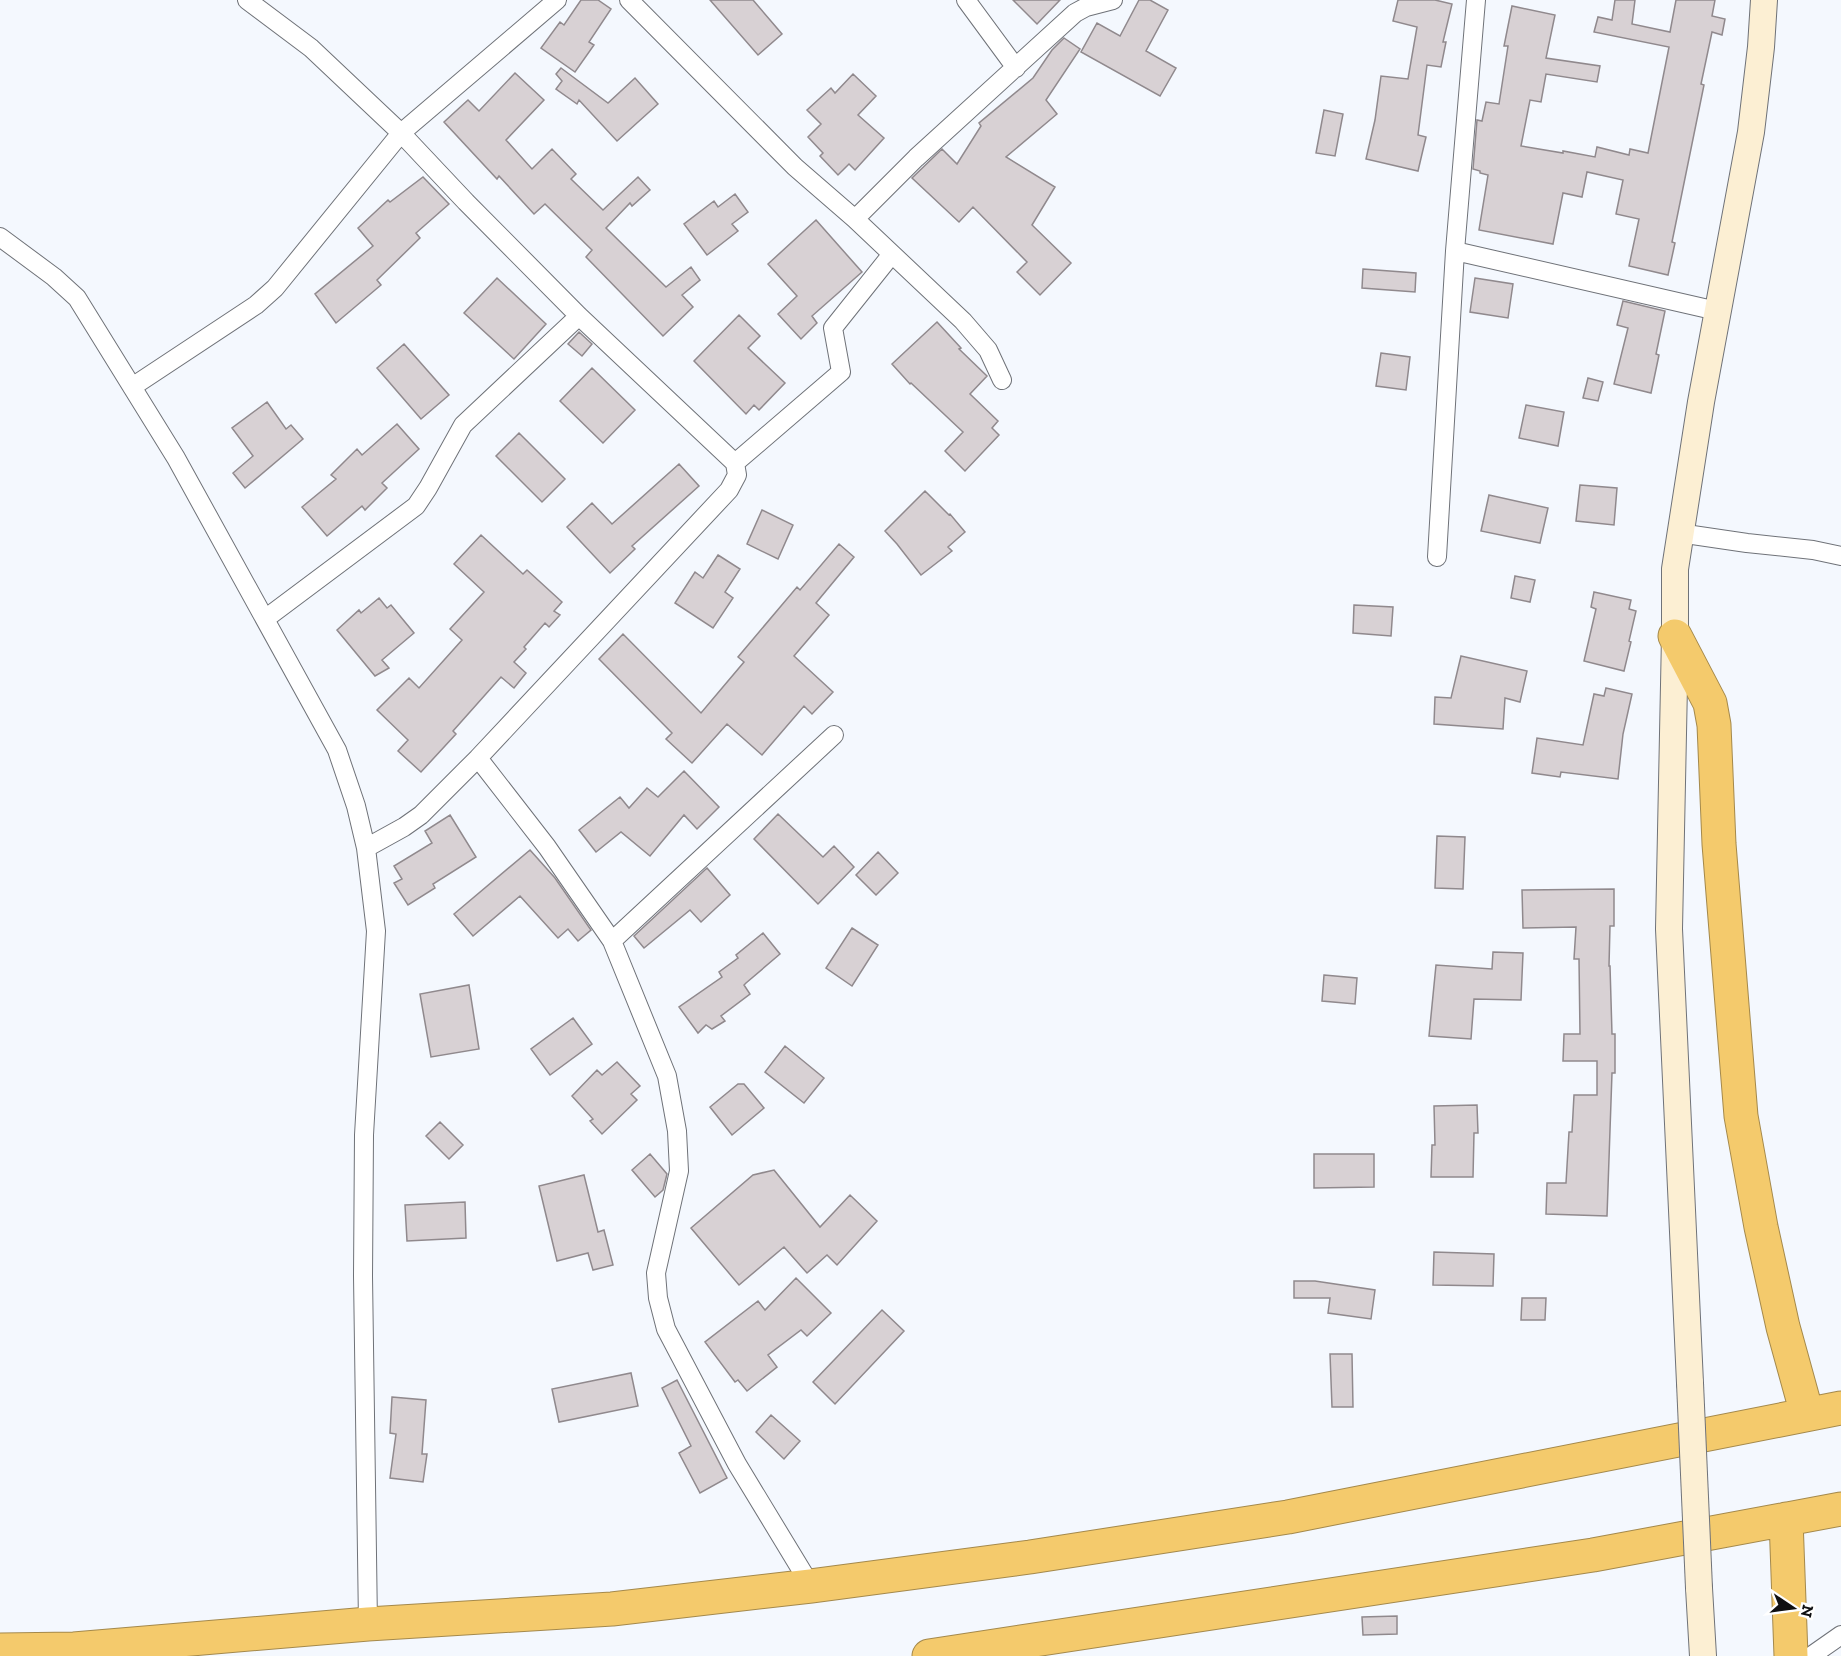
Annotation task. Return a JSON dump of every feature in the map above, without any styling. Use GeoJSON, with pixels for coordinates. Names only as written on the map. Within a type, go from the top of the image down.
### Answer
{"type":"FeatureCollection","features":[{"type":"Feature","properties":{"kind":"highway"},"geometry":{"type":"LineString","coordinates":[[1675,636],[1710,703],[1714,725],[1719,844],[1741,1116],[1763,1238],[1783,1327],[1807,1413]]}},
{"type":"Feature","properties":{"kind":"highway"},"geometry":{"type":"LineString","coordinates":[[0,1650],[74,1649],[368,1624],[612,1609],[811,1586],[1030,1557],[1288,1517],[1841,1408]]}},
{"type":"Feature","properties":{"kind":"highway"},"geometry":{"type":"LineString","coordinates":[[929,1656],[1593,1555],[1841,1509]]}},
{"type":"Feature","properties":{"kind":"highway"},"geometry":{"type":"LineString","coordinates":[[1786,1519],[1791,1656]]}},
{"type":"Feature","properties":{"kind":"main road"},"geometry":{"type":"LineString","coordinates":[[1703,1656],[1669,929],[1675,569],[1679,533],[1717,311],[1751,132],[1764,0]]}},
{"type":"Feature","properties":{"kind":"street"},"geometry":{"type":"LineString","coordinates":[[248,0],[311,48],[401,133],[579,316],[735,463],[737,475],[729,490],[478,758],[421,814],[404,827],[366,848]]}},
{"type":"Feature","properties":{"kind":"street"},"geometry":{"type":"LineString","coordinates":[[132,387],[256,305],[275,288],[401,133],[557,0]]}},
{"type":"Feature","properties":{"kind":"street"},"geometry":{"type":"LineString","coordinates":[[629,0],[795,167],[855,219],[963,321],[988,350],[1002,380]]}},
{"type":"Feature","properties":{"kind":"street"},"geometry":{"type":"LineString","coordinates":[[966,0],[1016,68]]}},
{"type":"Feature","properties":{"kind":"street"},"geometry":{"type":"LineString","coordinates":[[855,219],[916,158],[1075,13],[1086,7],[1113,0]]}},
{"type":"Feature","properties":{"kind":"street"},"geometry":{"type":"LineString","coordinates":[[1437,557],[1455,250],[1476,0]]}},
{"type":"Feature","properties":{"kind":"street"},"geometry":{"type":"LineString","coordinates":[[0,237],[54,277],[77,298],[176,458],[338,750],[356,806],[366,848],[375,930],[364,1135],[363,1276],[368,1624]]}},
{"type":"Feature","properties":{"kind":"street"},"geometry":{"type":"LineString","coordinates":[[1455,250],[1717,311]]}},
{"type":"Feature","properties":{"kind":"street"},"geometry":{"type":"LineString","coordinates":[[735,463],[841,372],[833,328],[892,254]]}},
{"type":"Feature","properties":{"kind":"street"},"geometry":{"type":"LineString","coordinates":[[265,619],[416,506],[463,425],[579,316]]}},
{"type":"Feature","properties":{"kind":"street"},"geometry":{"type":"LineString","coordinates":[[1679,533],[1813,550],[1841,556]]}},
{"type":"Feature","properties":{"kind":"street"},"geometry":{"type":"LineString","coordinates":[[612,941],[834,735]]}},
{"type":"Feature","properties":{"kind":"street"},"geometry":{"type":"LineString","coordinates":[[478,758],[547,847],[612,941],[667,1076],[677,1131],[679,1171],[656,1273],[658,1298],[666,1329],[737,1464],[811,1586]]}},
{"type":"Feature","properties":{"kind":"street"},"geometry":{"type":"LineString","coordinates":[[1811,1656],[1841,1635]]}},
{"type":"Feature","properties":{"kind":"building"},"geometry":{"type":"Polygon","coordinates":[[[581,0],[598,0],[611,9],[589,42],[594,45],[575,72],[541,48],[560,22],[564,25],[581,0]]]}},
{"type":"Feature","properties":{"kind":"building"},"geometry":{"type":"Polygon","coordinates":[[[710,0],[753,0],[782,34],[758,55],[710,0]]]}},
{"type":"Feature","properties":{"kind":"building"},"geometry":{"type":"Polygon","coordinates":[[[1013,0],[1060,0],[1037,24],[1013,0]]]}},
{"type":"Feature","properties":{"kind":"building"},"geometry":{"type":"Polygon","coordinates":[[[1139,0],[1150,0],[1168,10],[1146,51],[1176,68],[1160,96],[1081,52],[1097,23],[1120,36],[1139,0]]]}},
{"type":"Feature","properties":{"kind":"building"},"geometry":{"type":"Polygon","coordinates":[[[1398,0],[1435,0],[1452,4],[1443,42],[1446,42],[1441,67],[1427,65],[1418,135],[1426,137],[1418,171],[1366,159],[1375,120],[1381,76],[1408,79],[1417,27],[1393,21],[1398,0]]]}},
{"type":"Feature","properties":{"kind":"building"},"geometry":{"type":"Polygon","coordinates":[[[1615,0],[1635,0],[1632,24],[1670,32],[1676,0],[1715,0],[1712,16],[1725,19],[1722,35],[1712,32],[1701,84],[1704,85],[1672,242],[1675,243],[1668,275],[1629,266],[1639,219],[1616,214],[1623,180],[1587,172],[1582,197],[1563,193],[1553,244],[1479,230],[1488,175],[1473,169],[1477,120],[1482,121],[1486,102],[1499,104],[1508,46],[1504,46],[1512,6],[1555,15],[1546,58],[1600,66],[1597,82],[1546,74],[1541,102],[1530,100],[1521,146],[1595,157],[1597,147],[1629,155],[1630,149],[1648,153],[1669,47],[1594,32],[1598,17],[1612,20],[1615,0]]]}},
{"type":"Feature","properties":{"kind":"building"},"geometry":{"type":"Polygon","coordinates":[[[1064,38],[1080,49],[1046,100],[1057,114],[1006,157],[1055,187],[1032,225],[1071,263],[1040,295],[1017,272],[1027,262],[973,207],[959,222],[912,178],[942,149],[957,164],[981,126],[979,123],[1033,78],[1052,50],[1064,38]]]}},
{"type":"Feature","properties":{"kind":"building"},"geometry":{"type":"Polygon","coordinates":[[[561,68],[608,103],[635,78],[658,104],[617,141],[579,100],[577,104],[556,89],[562,81],[556,74],[561,68]]]}},
{"type":"Feature","properties":{"kind":"building"},"geometry":{"type":"Polygon","coordinates":[[[515,73],[544,100],[506,140],[532,169],[552,149],[576,174],[571,179],[603,210],[638,177],[650,190],[632,206],[630,203],[606,228],[666,287],[691,267],[700,280],[682,295],[693,307],[663,336],[586,257],[592,250],[545,204],[534,214],[499,176],[497,179],[444,122],[468,100],[479,111],[515,73]]]}},
{"type":"Feature","properties":{"kind":"building"},"geometry":{"type":"Polygon","coordinates":[[[853,74],[876,96],[858,115],[884,138],[855,170],[849,164],[838,175],[820,156],[823,153],[808,137],[821,124],[807,110],[831,88],[835,93],[853,74]]]}},
{"type":"Feature","properties":{"kind":"building"},"geometry":{"type":"Polygon","coordinates":[[[1324,110],[1343,114],[1335,156],[1316,153],[1324,110]]]}},
{"type":"Feature","properties":{"kind":"building"},"geometry":{"type":"Polygon","coordinates":[[[423,177],[449,204],[416,233],[420,238],[377,280],[381,285],[336,323],[315,294],[373,246],[358,228],[388,200],[390,202],[423,177]]]}},
{"type":"Feature","properties":{"kind":"building"},"geometry":{"type":"Polygon","coordinates":[[[735,194],[748,212],[732,224],[738,231],[707,255],[684,224],[714,201],[718,207],[735,194]]]}},
{"type":"Feature","properties":{"kind":"building"},"geometry":{"type":"Polygon","coordinates":[[[816,220],[862,272],[812,316],[817,323],[801,339],[778,314],[797,296],[768,264],[816,220]]]}},
{"type":"Feature","properties":{"kind":"building"},"geometry":{"type":"Polygon","coordinates":[[[1363,269],[1416,273],[1415,292],[1362,288],[1363,269]]]}},
{"type":"Feature","properties":{"kind":"building"},"geometry":{"type":"Polygon","coordinates":[[[497,278],[546,324],[514,359],[464,313],[497,278]]]}},
{"type":"Feature","properties":{"kind":"building"},"geometry":{"type":"Polygon","coordinates":[[[1475,278],[1513,284],[1508,318],[1470,312],[1475,278]]]}},
{"type":"Feature","properties":{"kind":"building"},"geometry":{"type":"Polygon","coordinates":[[[1623,301],[1665,311],[1651,393],[1614,384],[1628,328],[1617,325],[1623,301]]]}},
{"type":"Feature","properties":{"kind":"building"},"geometry":{"type":"Polygon","coordinates":[[[739,315],[760,336],[748,348],[785,383],[759,410],[754,405],[746,414],[694,361],[739,315]]]}},
{"type":"Feature","properties":{"kind":"building"},"geometry":{"type":"Polygon","coordinates":[[[937,322],[961,348],[959,349],[987,376],[970,394],[998,421],[992,428],[999,435],[965,471],[945,451],[963,432],[910,384],[892,364],[937,322]]]}},
{"type":"Feature","properties":{"kind":"building"},"geometry":{"type":"Polygon","coordinates":[[[579,332],[592,344],[582,356],[568,344],[579,332]]]}},
{"type":"Feature","properties":{"kind":"building"},"geometry":{"type":"Polygon","coordinates":[[[404,344],[449,395],[421,419],[377,368],[404,344]]]}},
{"type":"Feature","properties":{"kind":"building"},"geometry":{"type":"Polygon","coordinates":[[[1381,353],[1410,357],[1406,390],[1376,386],[1381,353]]]}},
{"type":"Feature","properties":{"kind":"building"},"geometry":{"type":"Polygon","coordinates":[[[592,368],[635,410],[603,443],[560,401],[592,368]]]}},
{"type":"Feature","properties":{"kind":"building"},"geometry":{"type":"Polygon","coordinates":[[[1588,378],[1603,382],[1598,401],[1583,398],[1588,378]]]}},
{"type":"Feature","properties":{"kind":"building"},"geometry":{"type":"Polygon","coordinates":[[[267,402],[286,429],[291,425],[303,439],[245,488],[233,473],[253,456],[232,428],[267,402]]]}},
{"type":"Feature","properties":{"kind":"building"},"geometry":{"type":"Polygon","coordinates":[[[1526,405],[1564,412],[1558,446],[1519,438],[1526,405]]]}},
{"type":"Feature","properties":{"kind":"building"},"geometry":{"type":"Polygon","coordinates":[[[397,424],[419,449],[382,483],[387,488],[365,510],[362,506],[327,536],[302,507],[336,479],[331,475],[357,449],[362,455],[397,424]]]}},
{"type":"Feature","properties":{"kind":"building"},"geometry":{"type":"Polygon","coordinates":[[[519,433],[565,479],[542,502],[496,456],[519,433]]]}},
{"type":"Feature","properties":{"kind":"building"},"geometry":{"type":"Polygon","coordinates":[[[679,464],[699,486],[632,546],[635,549],[610,573],[567,527],[592,503],[612,524],[679,464]]]}},
{"type":"Feature","properties":{"kind":"building"},"geometry":{"type":"Polygon","coordinates":[[[1580,485],[1617,488],[1614,525],[1576,521],[1580,485]]]}},
{"type":"Feature","properties":{"kind":"building"},"geometry":{"type":"Polygon","coordinates":[[[925,491],[950,514],[965,532],[948,547],[952,551],[921,575],[885,531],[925,491]]]}},
{"type":"Feature","properties":{"kind":"building"},"geometry":{"type":"Polygon","coordinates":[[[1489,495],[1548,508],[1540,543],[1481,531],[1489,495]]]}},
{"type":"Feature","properties":{"kind":"building"},"geometry":{"type":"Polygon","coordinates":[[[762,510],[793,525],[778,559],[747,544],[762,510]]]}},
{"type":"Feature","properties":{"kind":"building"},"geometry":{"type":"Polygon","coordinates":[[[481,535],[523,574],[527,570],[562,602],[554,611],[560,615],[549,627],[545,623],[514,662],[526,673],[514,688],[501,677],[453,731],[456,734],[421,772],[398,751],[408,740],[377,710],[409,678],[419,688],[462,640],[450,629],[484,592],[454,564],[481,535]]]}},
{"type":"Feature","properties":{"kind":"building"},"geometry":{"type":"Polygon","coordinates":[[[839,544],[854,557],[816,603],[829,615],[794,656],[833,692],[812,714],[804,706],[762,755],[727,724],[692,763],[666,739],[672,733],[599,659],[623,634],[701,713],[744,662],[738,657],[797,587],[800,590],[839,544]]]}},
{"type":"Feature","properties":{"kind":"building"},"geometry":{"type":"Polygon","coordinates":[[[718,555],[740,569],[725,592],[733,598],[713,628],[675,603],[695,572],[703,578],[718,555]]]}},
{"type":"Feature","properties":{"kind":"building"},"geometry":{"type":"Polygon","coordinates":[[[1515,576],[1535,580],[1530,602],[1511,598],[1515,576]]]}},
{"type":"Feature","properties":{"kind":"building"},"geometry":{"type":"Polygon","coordinates":[[[1594,592],[1631,600],[1629,609],[1636,611],[1624,671],[1584,661],[1596,609],[1591,607],[1594,592]]]}},
{"type":"Feature","properties":{"kind":"building"},"geometry":{"type":"Polygon","coordinates":[[[379,598],[387,608],[391,605],[414,633],[382,660],[389,668],[375,676],[337,630],[359,610],[361,613],[379,598]]]}},
{"type":"Feature","properties":{"kind":"building"},"geometry":{"type":"Polygon","coordinates":[[[1354,605],[1393,607],[1391,636],[1353,633],[1354,605]]]}},
{"type":"Feature","properties":{"kind":"building"},"geometry":{"type":"Polygon","coordinates":[[[1461,656],[1527,671],[1520,702],[1505,698],[1503,729],[1434,724],[1435,697],[1451,698],[1461,656]]]}},
{"type":"Feature","properties":{"kind":"building"},"geometry":{"type":"Polygon","coordinates":[[[1606,688],[1632,694],[1623,734],[1618,779],[1561,772],[1560,777],[1532,773],[1537,738],[1583,745],[1594,694],[1604,696],[1606,688]]]}},
{"type":"Feature","properties":{"kind":"building"},"geometry":{"type":"Polygon","coordinates":[[[684,771],[719,807],[697,829],[684,815],[650,856],[621,832],[596,852],[579,830],[620,797],[629,808],[647,788],[658,797],[684,771]]]}},
{"type":"Feature","properties":{"kind":"building"},"geometry":{"type":"Polygon","coordinates":[[[778,814],[823,857],[834,846],[854,867],[818,904],[754,839],[778,814]]]}},
{"type":"Feature","properties":{"kind":"building"},"geometry":{"type":"Polygon","coordinates":[[[450,815],[476,857],[433,884],[435,888],[408,905],[394,883],[402,879],[394,866],[432,843],[425,831],[450,815]]]}},
{"type":"Feature","properties":{"kind":"building"},"geometry":{"type":"Polygon","coordinates":[[[1437,836],[1465,837],[1463,889],[1435,888],[1437,836]]]}},
{"type":"Feature","properties":{"kind":"building"},"geometry":{"type":"Polygon","coordinates":[[[530,850],[555,878],[591,930],[578,941],[568,929],[558,938],[520,896],[473,936],[454,914],[530,850]]]}},
{"type":"Feature","properties":{"kind":"building"},"geometry":{"type":"Polygon","coordinates":[[[878,852],[898,873],[876,895],[856,875],[878,852]]]}},
{"type":"Feature","properties":{"kind":"building"},"geometry":{"type":"Polygon","coordinates":[[[707,868],[730,895],[701,922],[690,910],[644,948],[634,936],[707,868]]]}},
{"type":"Feature","properties":{"kind":"building"},"geometry":{"type":"Polygon","coordinates":[[[1614,889],[1614,926],[1610,926],[1609,966],[1612,1034],[1615,1034],[1615,1073],[1612,1073],[1607,1216],[1546,1214],[1547,1183],[1566,1183],[1574,1095],[1597,1095],[1597,1061],[1563,1061],[1564,1034],[1580,1034],[1579,959],[1574,959],[1576,927],[1523,928],[1522,890],[1614,889]]]}},
{"type":"Feature","properties":{"kind":"building"},"geometry":{"type":"Polygon","coordinates":[[[852,928],[878,945],[852,986],[826,968],[852,928]]]}},
{"type":"Feature","properties":{"kind":"building"},"geometry":{"type":"Polygon","coordinates":[[[763,933],[780,954],[744,985],[750,994],[721,1016],[725,1021],[712,1029],[706,1025],[698,1033],[679,1007],[722,977],[719,972],[738,958],[736,955],[763,933]]]}},
{"type":"Feature","properties":{"kind":"building"},"geometry":{"type":"Polygon","coordinates":[[[1493,952],[1523,953],[1521,1000],[1474,999],[1471,1039],[1429,1036],[1436,965],[1492,969],[1493,952]]]}},
{"type":"Feature","properties":{"kind":"building"},"geometry":{"type":"Polygon","coordinates":[[[1324,975],[1357,978],[1355,1004],[1322,1001],[1324,975]]]}},
{"type":"Feature","properties":{"kind":"building"},"geometry":{"type":"Polygon","coordinates":[[[469,985],[479,1049],[431,1057],[420,994],[469,985]]]}},
{"type":"Feature","properties":{"kind":"building"},"geometry":{"type":"Polygon","coordinates":[[[573,1018],[592,1044],[550,1075],[531,1049],[573,1018]]]}},
{"type":"Feature","properties":{"kind":"building"},"geometry":{"type":"Polygon","coordinates":[[[785,1046],[824,1078],[804,1103],[765,1072],[785,1046]]]}},
{"type":"Feature","properties":{"kind":"building"},"geometry":{"type":"Polygon","coordinates":[[[617,1062],[640,1086],[631,1094],[637,1100],[602,1134],[590,1121],[593,1119],[572,1096],[597,1070],[602,1075],[617,1062]]]}},
{"type":"Feature","properties":{"kind":"building"},"geometry":{"type":"Polygon","coordinates":[[[738,1084],[744,1084],[764,1108],[732,1135],[710,1107],[738,1084]]]}},
{"type":"Feature","properties":{"kind":"building"},"geometry":{"type":"Polygon","coordinates":[[[1477,1105],[1478,1133],[1474,1133],[1473,1177],[1431,1177],[1432,1145],[1435,1145],[1434,1106],[1477,1105]]]}},
{"type":"Feature","properties":{"kind":"building"},"geometry":{"type":"Polygon","coordinates":[[[440,1122],[463,1145],[449,1159],[426,1136],[440,1122]]]}},
{"type":"Feature","properties":{"kind":"building"},"geometry":{"type":"Polygon","coordinates":[[[650,1154],[667,1174],[663,1190],[655,1197],[632,1170],[650,1154]]]}},
{"type":"Feature","properties":{"kind":"building"},"geometry":{"type":"Polygon","coordinates":[[[1314,1154],[1374,1154],[1374,1187],[1314,1188],[1314,1154]]]}},
{"type":"Feature","properties":{"kind":"building"},"geometry":{"type":"Polygon","coordinates":[[[774,1170],[820,1227],[850,1195],[877,1221],[837,1265],[827,1255],[807,1273],[784,1247],[739,1285],[691,1228],[753,1175],[774,1170]]]}},
{"type":"Feature","properties":{"kind":"building"},"geometry":{"type":"Polygon","coordinates":[[[584,1175],[598,1232],[604,1230],[613,1265],[593,1270],[588,1253],[557,1261],[539,1186],[584,1175]]]}},
{"type":"Feature","properties":{"kind":"building"},"geometry":{"type":"Polygon","coordinates":[[[465,1202],[466,1238],[407,1241],[405,1205],[465,1202]]]}},
{"type":"Feature","properties":{"kind":"building"},"geometry":{"type":"Polygon","coordinates":[[[1434,1252],[1494,1254],[1493,1286],[1433,1285],[1434,1252]]]}},
{"type":"Feature","properties":{"kind":"building"},"geometry":{"type":"Polygon","coordinates":[[[796,1278],[831,1313],[807,1336],[801,1330],[768,1355],[777,1367],[747,1391],[738,1380],[735,1382],[705,1342],[758,1301],[765,1310],[796,1278]]]}},
{"type":"Feature","properties":{"kind":"building"},"geometry":{"type":"Polygon","coordinates":[[[1294,1281],[1315,1281],[1375,1290],[1371,1319],[1328,1313],[1330,1298],[1294,1298],[1294,1281]]]}},
{"type":"Feature","properties":{"kind":"building"},"geometry":{"type":"Polygon","coordinates":[[[1522,1298],[1546,1298],[1545,1320],[1521,1320],[1522,1298]]]}},
{"type":"Feature","properties":{"kind":"building"},"geometry":{"type":"Polygon","coordinates":[[[882,1310],[904,1331],[835,1404],[813,1382],[882,1310]]]}},
{"type":"Feature","properties":{"kind":"building"},"geometry":{"type":"Polygon","coordinates":[[[1330,1354],[1352,1354],[1353,1407],[1332,1407],[1330,1354]]]}},
{"type":"Feature","properties":{"kind":"building"},"geometry":{"type":"Polygon","coordinates":[[[631,1373],[638,1406],[559,1422],[552,1389],[631,1373]]]}},
{"type":"Feature","properties":{"kind":"building"},"geometry":{"type":"Polygon","coordinates":[[[677,1380],[727,1478],[700,1493],[679,1453],[691,1446],[662,1388],[677,1380]]]}},
{"type":"Feature","properties":{"kind":"building"},"geometry":{"type":"Polygon","coordinates":[[[392,1397],[426,1400],[422,1454],[427,1454],[423,1482],[390,1478],[396,1434],[390,1433],[392,1397]]]}},
{"type":"Feature","properties":{"kind":"building"},"geometry":{"type":"Polygon","coordinates":[[[771,1415],[800,1441],[784,1459],[756,1432],[771,1415]]]}},
{"type":"Feature","properties":{"kind":"building"},"geometry":{"type":"Polygon","coordinates":[[[1397,1616],[1397,1634],[1363,1635],[1362,1617],[1397,1616]]]}}]}
